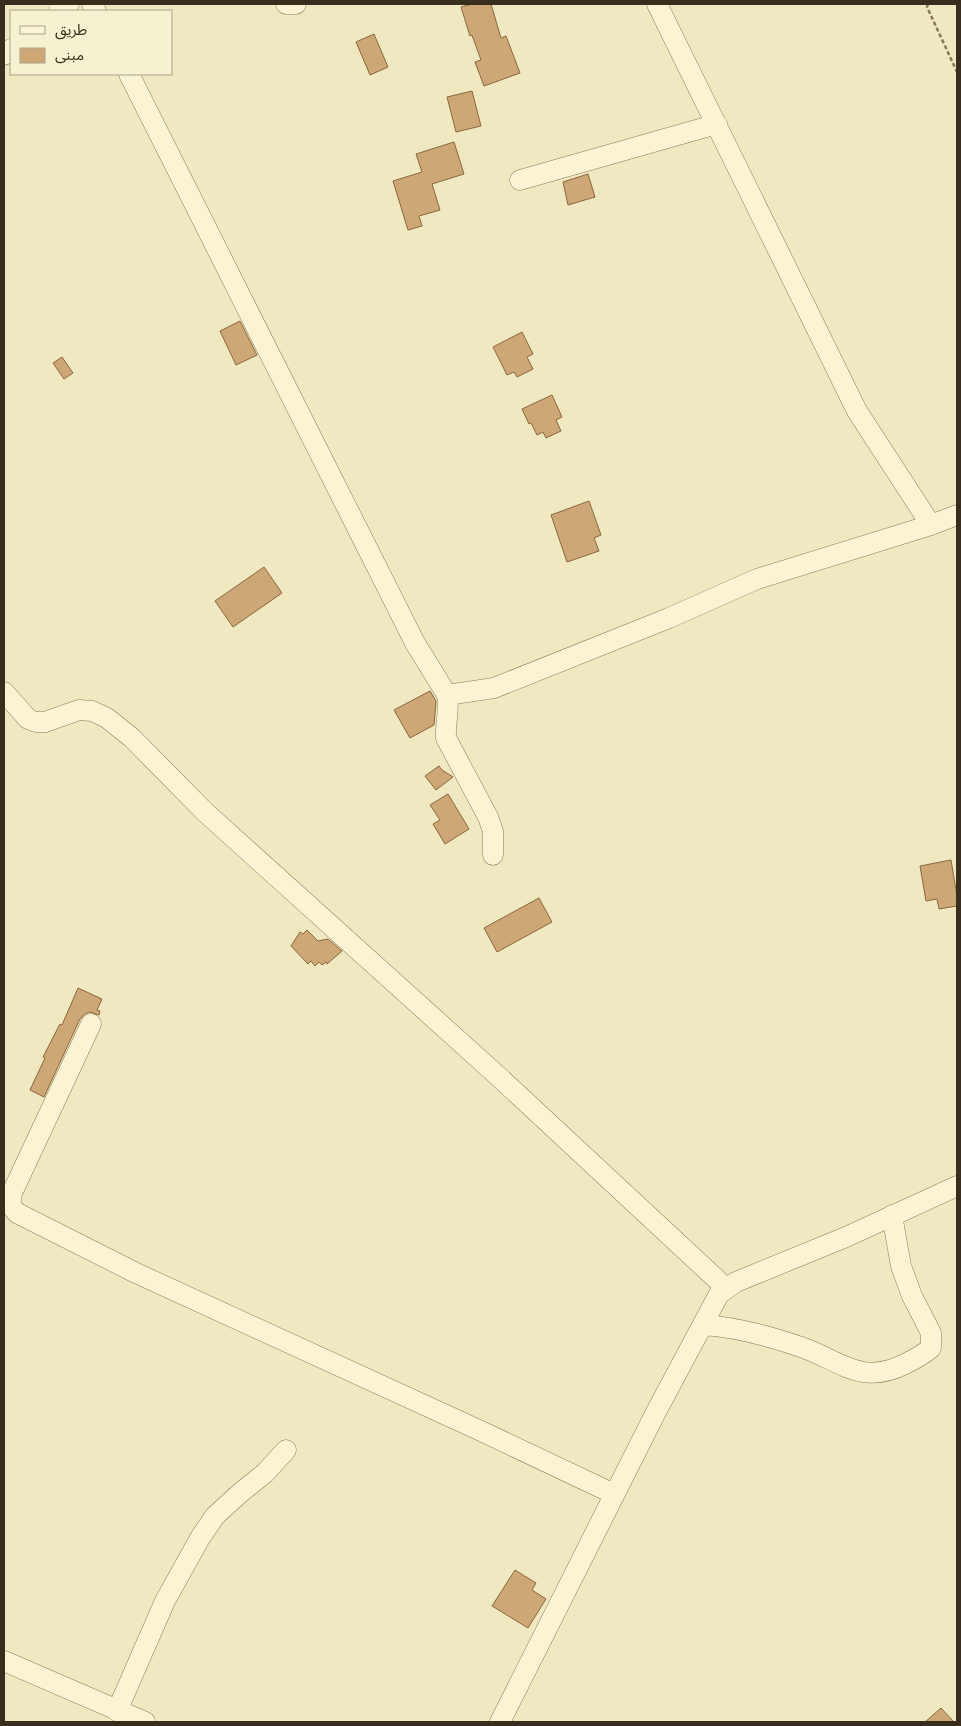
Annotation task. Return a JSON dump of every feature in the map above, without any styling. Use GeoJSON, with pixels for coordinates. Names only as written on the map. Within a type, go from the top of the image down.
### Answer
{"type":"FeatureCollection","features":[{"type":"Feature","properties":{"kind":"street"},"geometry":{"type":"LineString","coordinates":[[286,4],[296,4]]}},
{"type":"Feature","properties":{"kind":"street"},"geometry":{"type":"LineString","coordinates":[[657,4],[857,411],[931,525]]}},
{"type":"Feature","properties":{"kind":"street"},"geometry":{"type":"LineString","coordinates":[[129,75],[415,642],[447,695],[446,738],[488,817],[493,832],[493,855]]}},
{"type":"Feature","properties":{"kind":"street"},"geometry":{"type":"LineString","coordinates":[[520,180],[717,124]]}},
{"type":"Feature","properties":{"kind":"street"},"geometry":{"type":"LineString","coordinates":[[447,695],[494,688],[669,618],[757,579],[931,525],[957,515]]}},
{"type":"Feature","properties":{"kind":"street"},"geometry":{"type":"LineString","coordinates":[[4,692],[28,718],[36,722],[46,722],[79,710],[92,711],[107,718],[132,738],[205,812],[499,1077],[726,1288]]}},
{"type":"Feature","properties":{"kind":"street"},"geometry":{"type":"LineString","coordinates":[[91,1024],[12,1193],[11,1206],[17,1213],[136,1273],[445,1414],[614,1494]]}},
{"type":"Feature","properties":{"kind":"street"},"geometry":{"type":"LineString","coordinates":[[500,1722],[656,1412],[720,1294],[726,1288],[752,1275],[846,1237],[957,1186]]}},
{"type":"Feature","properties":{"kind":"street"},"geometry":{"type":"LineString","coordinates":[[703,1325],[752,1331],[803,1348],[854,1371],[873,1374],[891,1371],[923,1355],[931,1348],[931,1333],[912,1296],[901,1266],[892,1216]]}},
{"type":"Feature","properties":{"kind":"street"},"geometry":{"type":"LineString","coordinates":[[117,1711],[165,1601],[200,1538],[215,1516],[265,1473],[286,1450]]}},
{"type":"Feature","properties":{"kind":"street"},"geometry":{"type":"LineString","coordinates":[[4,1661],[145,1722]]}},
{"type":"Feature","properties":{"kind":"path"},"geometry":{"type":"LineString","coordinates":[[928,4],[927,7],[957,72]]}},
{"type":"Feature","properties":{"kind":"building"},"geometry":{"type":"Polygon","coordinates":[[[472,4],[491,4],[501,38],[506,36],[520,73],[484,86],[475,62],[481,60],[472,35],[470,36],[461,7],[472,4]]]}},
{"type":"Feature","properties":{"kind":"building"},"geometry":{"type":"Polygon","coordinates":[[[374,34],[388,67],[370,75],[356,42],[374,34]]]}},
{"type":"Feature","properties":{"kind":"building"},"geometry":{"type":"Polygon","coordinates":[[[472,91],[481,126],[456,132],[447,97],[472,91]]]}},
{"type":"Feature","properties":{"kind":"building"},"geometry":{"type":"Polygon","coordinates":[[[454,142],[464,174],[432,184],[440,210],[419,216],[422,226],[408,230],[393,181],[422,172],[416,154],[454,142]]]}},
{"type":"Feature","properties":{"kind":"building"},"geometry":{"type":"Polygon","coordinates":[[[588,174],[595,197],[568,205],[563,182],[588,174]]]}},
{"type":"Feature","properties":{"kind":"building"},"geometry":{"type":"Polygon","coordinates":[[[240,321],[257,355],[236,365],[220,331],[240,321]]]}},
{"type":"Feature","properties":{"kind":"building"},"geometry":{"type":"Polygon","coordinates":[[[522,332],[533,354],[527,357],[533,369],[517,377],[514,372],[507,375],[493,347],[522,332]]]}},
{"type":"Feature","properties":{"kind":"building"},"geometry":{"type":"Polygon","coordinates":[[[62,357],[73,373],[64,379],[53,363],[62,357]]]}},
{"type":"Feature","properties":{"kind":"building"},"geometry":{"type":"Polygon","coordinates":[[[552,395],[562,417],[556,420],[561,431],[546,438],[543,432],[537,435],[522,409],[552,395]]]}},
{"type":"Feature","properties":{"kind":"building"},"geometry":{"type":"Polygon","coordinates":[[[589,501],[601,535],[594,538],[599,551],[567,562],[551,515],[589,501]]]}},
{"type":"Feature","properties":{"kind":"building"},"geometry":{"type":"Polygon","coordinates":[[[264,567],[282,593],[233,627],[215,601],[264,567]]]}},
{"type":"Feature","properties":{"kind":"building"},"geometry":{"type":"Polygon","coordinates":[[[430,691],[436,701],[434,725],[410,738],[394,710],[430,691]]]}},
{"type":"Feature","properties":{"kind":"building"},"geometry":{"type":"Polygon","coordinates":[[[439,766],[453,777],[436,790],[425,776],[439,766]]]}},
{"type":"Feature","properties":{"kind":"building"},"geometry":{"type":"Polygon","coordinates":[[[448,794],[469,829],[445,844],[433,824],[440,820],[430,805],[448,794]]]}},
{"type":"Feature","properties":{"kind":"building"},"geometry":{"type":"Polygon","coordinates":[[[951,860],[957,906],[939,909],[937,899],[926,901],[920,866],[951,860]]]}},
{"type":"Feature","properties":{"kind":"building"},"geometry":{"type":"Polygon","coordinates":[[[539,898],[552,922],[497,952],[484,928],[539,898]]]}},
{"type":"Feature","properties":{"kind":"building"},"geometry":{"type":"Polygon","coordinates":[[[307,930],[318,941],[328,939],[342,951],[327,964],[326,962],[322,965],[319,962],[315,966],[311,961],[308,964],[291,946],[300,932],[303,934],[307,930]]]}},
{"type":"Feature","properties":{"kind":"building"},"geometry":{"type":"Polygon","coordinates":[[[78,988],[102,999],[97,1010],[100,1011],[99,1015],[90,1012],[80,1019],[44,1097],[30,1090],[45,1058],[43,1057],[60,1024],[62,1025],[78,988]]]}},
{"type":"Feature","properties":{"kind":"building"},"geometry":{"type":"Polygon","coordinates":[[[515,1570],[536,1583],[532,1590],[546,1599],[528,1628],[492,1606],[515,1570]]]}},
{"type":"Feature","properties":{"kind":"building"},"geometry":{"type":"Polygon","coordinates":[[[941,1708],[954,1722],[925,1722],[941,1708]]]}}]}
